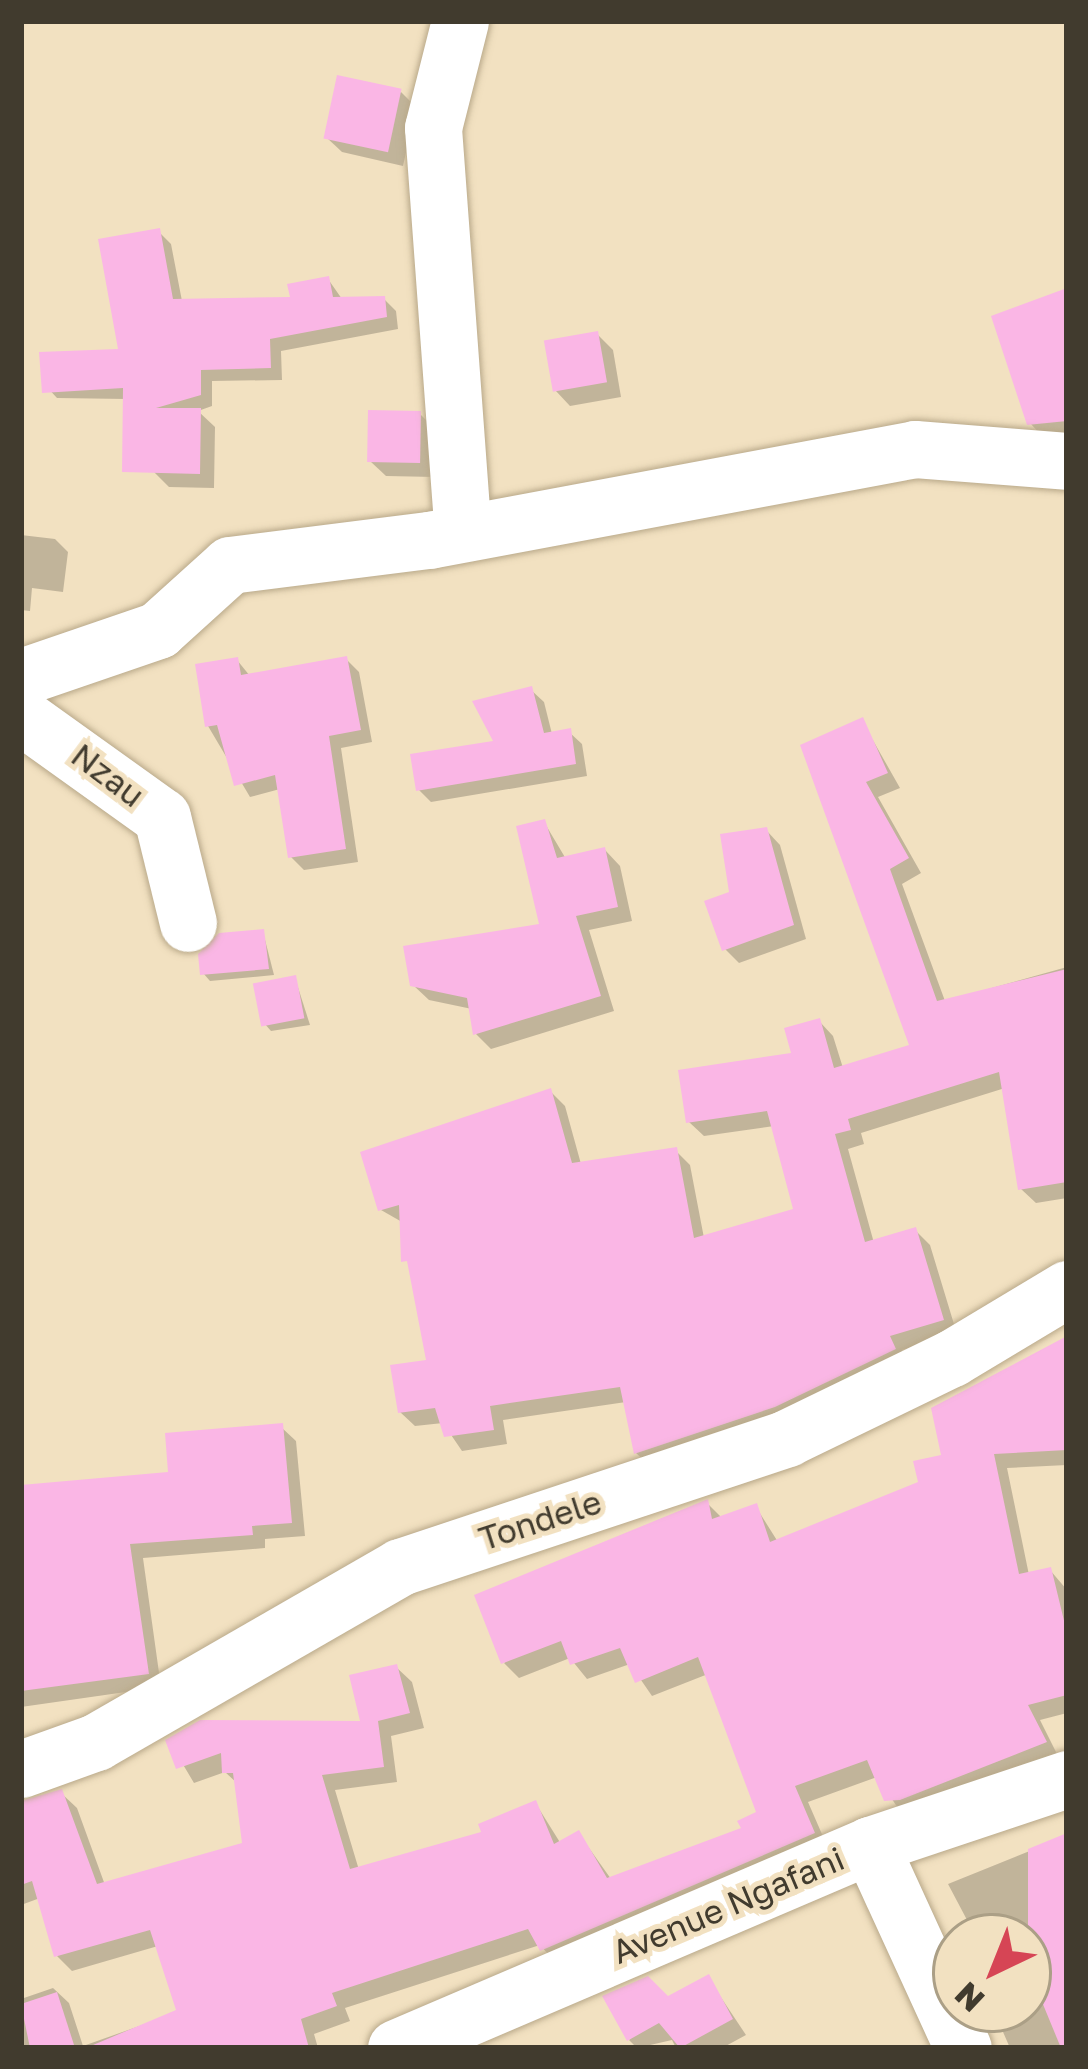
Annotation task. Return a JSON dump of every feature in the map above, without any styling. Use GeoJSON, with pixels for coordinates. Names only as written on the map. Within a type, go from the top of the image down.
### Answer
{"type":"FeatureCollection","features":[{"type":"Feature","properties":{"kind":"street"},"geometry":{"type":"LineString","coordinates":[[460,21],[434,128],[463,533]]}},
{"type":"Feature","properties":{"kind":"street"},"geometry":{"type":"LineString","coordinates":[[21,677],[158,630],[230,565],[463,533],[915,449],[1067,460]]}},
{"type":"Feature","properties":{"kind":"street","name":"Nzau"},"geometry":{"type":"LineString","coordinates":[[21,716],[162,817],[188,923]]}},
{"type":"Feature","properties":{"kind":"street","name":"Tondele"},"geometry":{"type":"LineString","coordinates":[[21,1769],[96,1742],[400,1567],[787,1438],[952,1358],[1067,1288]]}},
{"type":"Feature","properties":{"kind":"street","name":"Avenue Ngafani"},"geometry":{"type":"LineString","coordinates":[[396,2048],[870,1845],[1067,1779]]}},
{"type":"Feature","properties":{"kind":"street"},"geometry":{"type":"LineString","coordinates":[[870,1845],[963,2048]]}},
{"type":"Feature","properties":{"kind":"building"},"geometry":{"type":"Polygon","coordinates":[[[337,75],[402,89],[388,152],[323,139],[337,75]]]}},
{"type":"Feature","properties":{"kind":"building"},"geometry":{"type":"Polygon","coordinates":[[[160,228],[173,299],[290,297],[287,284],[329,276],[333,297],[385,296],[387,317],[270,339],[271,368],[201,370],[201,395],[156,408],[201,408],[200,474],[122,472],[123,388],[42,393],[39,352],[118,349],[98,239],[160,228]]]}},
{"type":"Feature","properties":{"kind":"building"},"geometry":{"type":"Polygon","coordinates":[[[1067,288],[1067,421],[1027,425],[991,316],[1067,288]]]}},
{"type":"Feature","properties":{"kind":"building"},"geometry":{"type":"Polygon","coordinates":[[[598,331],[607,382],[553,392],[544,341],[598,331]]]}},
{"type":"Feature","properties":{"kind":"building"},"geometry":{"type":"Polygon","coordinates":[[[368,410],[421,411],[420,463],[367,462],[368,410]]]}},
{"type":"Feature","properties":{"kind":"building"},"geometry":{"type":"Polygon","coordinates":[[[347,656],[361,730],[329,736],[346,849],[288,858],[275,775],[234,786],[217,725],[205,727],[195,664],[238,657],[241,675],[347,656]]]}},
{"type":"Feature","properties":{"kind":"building"},"geometry":{"type":"Polygon","coordinates":[[[532,686],[544,733],[571,728],[576,764],[416,791],[410,754],[493,741],[472,701],[532,686]]]}},
{"type":"Feature","properties":{"kind":"building"},"geometry":{"type":"Polygon","coordinates":[[[863,717],[888,773],[866,782],[909,858],[890,869],[937,1001],[1067,969],[1067,1182],[1018,1190],[999,1072],[848,1119],[851,1130],[835,1134],[865,1242],[916,1227],[944,1320],[890,1336],[896,1349],[775,1407],[634,1454],[620,1387],[490,1406],[494,1430],[444,1437],[435,1408],[398,1413],[390,1365],[426,1360],[407,1261],[401,1262],[399,1205],[378,1211],[360,1152],[551,1088],[572,1163],[677,1147],[694,1238],[793,1209],[767,1111],[686,1123],[678,1070],[791,1053],[784,1028],[820,1018],[834,1068],[909,1045],[800,745],[863,717]]]}},
{"type":"Feature","properties":{"kind":"building"},"geometry":{"type":"Polygon","coordinates":[[[545,819],[557,858],[605,847],[618,907],[576,916],[601,996],[473,1035],[467,998],[410,986],[403,946],[539,924],[516,826],[545,819]]]}},
{"type":"Feature","properties":{"kind":"building"},"geometry":{"type":"Polygon","coordinates":[[[767,827],[794,925],[722,951],[704,901],[729,892],[720,834],[767,827]]]}},
{"type":"Feature","properties":{"kind":"building"},"geometry":{"type":"Polygon","coordinates":[[[264,929],[269,969],[200,975],[198,954],[219,933],[264,929]]]}},
{"type":"Feature","properties":{"kind":"building"},"geometry":{"type":"Polygon","coordinates":[[[296,975],[304,1018],[261,1027],[253,983],[296,975]]]}},
{"type":"Feature","properties":{"kind":"building"},"geometry":{"type":"Polygon","coordinates":[[[1067,1336],[1067,1450],[994,1454],[1019,1574],[1051,1567],[1067,1633],[1067,1695],[1028,1705],[1047,1742],[900,1800],[884,1801],[867,1760],[795,1786],[815,1833],[540,1951],[528,1929],[332,1993],[337,2006],[301,2019],[309,2048],[86,2048],[176,2010],[150,1930],[54,1957],[32,1881],[21,1885],[21,1801],[62,1789],[97,1884],[242,1843],[233,1773],[222,1773],[221,1753],[176,1769],[165,1740],[200,1720],[360,1721],[349,1675],[397,1664],[410,1713],[378,1721],[384,1767],[322,1775],[350,1869],[481,1832],[478,1824],[536,1800],[554,1844],[579,1830],[607,1878],[741,1828],[737,1821],[756,1812],[698,1657],[635,1683],[620,1648],[570,1665],[561,1641],[501,1664],[474,1595],[708,1499],[712,1519],[757,1503],[770,1542],[918,1482],[913,1461],[941,1455],[931,1408],[1067,1336]]]}},
{"type":"Feature","properties":{"kind":"building"},"geometry":{"type":"Polygon","coordinates":[[[283,1423],[292,1523],[252,1526],[253,1535],[130,1544],[149,1674],[21,1691],[21,1485],[168,1472],[165,1433],[283,1423]]]}},
{"type":"Feature","properties":{"kind":"building"},"geometry":{"type":"Polygon","coordinates":[[[1067,1833],[1067,2048],[1061,2048],[1052,2026],[1052,1913],[1028,1913],[1028,1849],[1067,1833]]]}},
{"type":"Feature","properties":{"kind":"building"},"geometry":{"type":"Polygon","coordinates":[[[709,1974],[733,2019],[680,2048],[659,2023],[627,2041],[602,1996],[648,1976],[668,1996],[709,1974]]]}},
{"type":"Feature","properties":{"kind":"building"},"geometry":{"type":"Polygon","coordinates":[[[57,1992],[75,2048],[30,2048],[21,2004],[57,1992]]]}}]}
